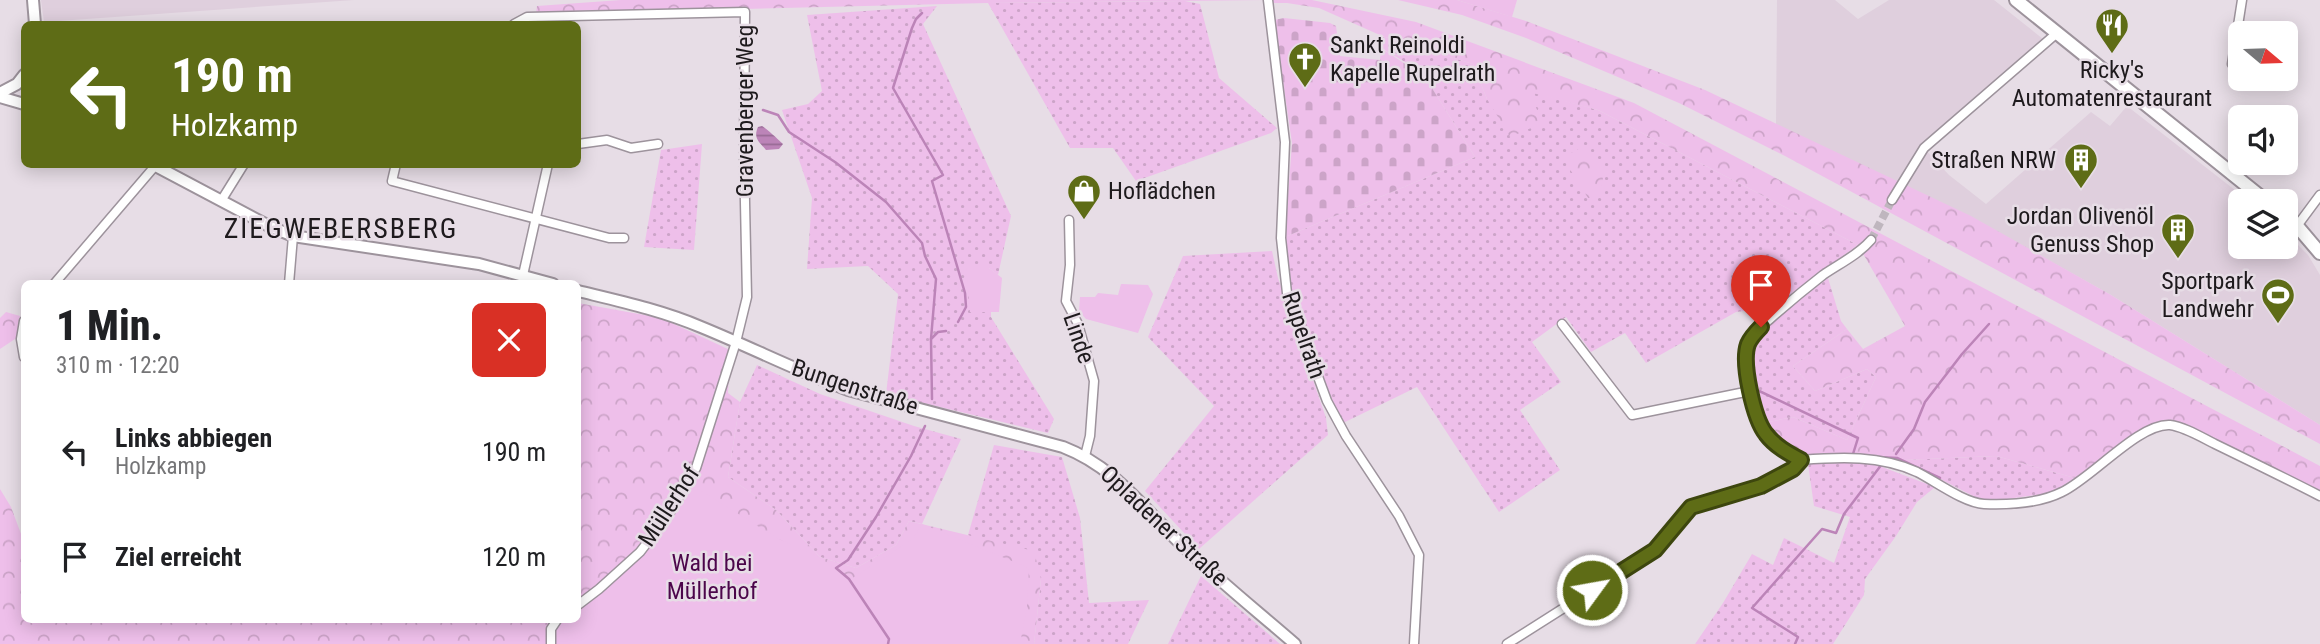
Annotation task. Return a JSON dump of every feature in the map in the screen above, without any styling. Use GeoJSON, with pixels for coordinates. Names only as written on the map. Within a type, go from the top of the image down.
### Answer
{"type":"FeatureCollection","features":[{"type":"Feature","properties":{"kind":"main road"},"geometry":{"type":"LineString","coordinates":[[33,0],[35,21]]}},
{"type":"Feature","properties":{"kind":"main road"},"geometry":{"type":"LineString","coordinates":[[2016,0],[2251,189]]}},
{"type":"Feature","properties":{"kind":"main road"},"geometry":{"type":"LineString","coordinates":[[0,95],[21,78]]}},
{"type":"Feature","properties":{"kind":"main road"},"geometry":{"type":"LineString","coordinates":[[0,95],[21,103]]}},
{"type":"Feature","properties":{"kind":"main road"},"geometry":{"type":"LineString","coordinates":[[160,168],[293,236],[456,260],[540,280]]}},
{"type":"Feature","properties":{"kind":"main road"},"geometry":{"type":"LineString","coordinates":[[2298,227],[2320,253]]}},
{"type":"Feature","properties":{"kind":"main road"},"geometry":{"type":"LineString","coordinates":[[581,292],[650,308],[736,342]]}},
{"type":"Feature","properties":{"kind":"main road","name":"Bungenstraße"},"geometry":{"type":"LineString","coordinates":[[736,342],[848,390],[977,424]]}},
{"type":"Feature","properties":{"kind":"main road","name":"Opladener Straße"},"geometry":{"type":"LineString","coordinates":[[977,424],[1063,447],[1085,456],[1111,473],[1192,555],[1296,644]]}},
{"type":"Feature","properties":{"kind":"street","name":"Rupelrath"},"geometry":{"type":"LineString","coordinates":[[1268,0],[1285,142],[1281,238],[1287,293],[1327,401],[1346,436],[1404,524],[1419,555],[1414,644]]}},
{"type":"Feature","properties":{"kind":"street"},"geometry":{"type":"LineString","coordinates":[[2239,21],[2242,0]]}},
{"type":"Feature","properties":{"kind":"street","name":"Gravenberger Weg"},"geometry":{"type":"LineString","coordinates":[[527,21],[745,12],[747,297],[736,342]]}},
{"type":"Feature","properties":{"kind":"street"},"geometry":{"type":"LineString","coordinates":[[1892,200],[1924,148],[2057,33]]}},
{"type":"Feature","properties":{"kind":"street"},"geometry":{"type":"LineString","coordinates":[[581,144],[607,141],[631,148],[658,144]]}},
{"type":"Feature","properties":{"kind":"street"},"geometry":{"type":"LineString","coordinates":[[57,280],[151,168]]}},
{"type":"Feature","properties":{"kind":"street"},"geometry":{"type":"LineString","coordinates":[[221,201],[242,168]]}},
{"type":"Feature","properties":{"kind":"street"},"geometry":{"type":"LineString","coordinates":[[396,168],[393,181],[609,238],[624,238]]}},
{"type":"Feature","properties":{"kind":"street"},"geometry":{"type":"LineString","coordinates":[[523,275],[547,168]]}},
{"type":"Feature","properties":{"kind":"street"},"geometry":{"type":"LineString","coordinates":[[2298,225],[2320,195]]}},
{"type":"Feature","properties":{"kind":"street","name":"Linde"},"geometry":{"type":"LineString","coordinates":[[1069,220],[1070,265],[1066,301],[1078,324],[1094,381],[1090,436],[1085,456]]}},
{"type":"Feature","properties":{"kind":"street"},"geometry":{"type":"LineString","coordinates":[[289,280],[293,236]]}},
{"type":"Feature","properties":{"kind":"street"},"geometry":{"type":"LineString","coordinates":[[1871,240],[1864,248],[1802,291],[1751,338],[1747,349],[1750,391],[1764,432],[1784,451],[1801,460],[1834,458],[1892,463],[1978,504],[2038,500],[2074,485],[2142,434],[2170,425],[2193,433],[2320,496]]}},
{"type":"Feature","properties":{"kind":"street"},"geometry":{"type":"LineString","coordinates":[[1562,324],[1632,415],[1750,391]]}},
{"type":"Feature","properties":{"kind":"street","name":"Müllerhof"},"geometry":{"type":"LineString","coordinates":[[581,603],[640,552],[669,514],[696,468],[736,342]]}},
{"type":"Feature","properties":{"kind":"street"},"geometry":{"type":"LineString","coordinates":[[1507,644],[1655,550],[1691,507],[1761,486],[1793,469],[1801,460]]}},
{"type":"Feature","properties":{"kind":"street"},"geometry":{"type":"LineString","coordinates":[[551,644],[551,629],[555,623]]}},
{"type":"Feature","properties":{"kind":"shaded area"},"geometry":{"type":"Polygon","coordinates":[[[41,0],[354,0],[58,21],[44,21],[41,0]]]}},
{"type":"Feature","properties":{"kind":"shaded area"},"geometry":{"type":"Polygon","coordinates":[[[1777,0],[1835,0],[1858,19],[1889,0],[1994,0],[2043,39],[1922,146],[1949,175],[1986,204],[2091,112],[2110,126],[2127,106],[2234,189],[2228,189],[2228,259],[2298,259],[2298,245],[2308,255],[2320,275],[2320,425],[2111,295],[1971,217],[1776,125],[1777,0]]]}},
{"type":"Feature","properties":{"kind":"shaded area"},"geometry":{"type":"Polygon","coordinates":[[[762,126],[783,144],[779,149],[766,150],[759,142],[757,131],[758,127],[762,126]]]}},
{"type":"Feature","properties":{"kind":"green space"},"geometry":{"type":"Polygon","coordinates":[[[621,0],[1267,0],[988,3],[536,14],[537,6],[621,0]]]}},
{"type":"Feature","properties":{"kind":"green space"},"geometry":{"type":"Polygon","coordinates":[[[1267,0],[1312,0],[1416,22],[1634,103],[2320,466],[2320,491],[2172,420],[2147,428],[2075,478],[1996,456],[1903,460],[1827,453],[1801,455],[1775,439],[1764,423],[1793,417],[1847,440],[1876,377],[1867,369],[1815,391],[1793,366],[1847,329],[1863,349],[1905,326],[1858,245],[1598,110],[1529,92],[1543,123],[1510,137],[1487,99],[1473,64],[1382,36],[1319,8],[1270,3],[1267,0]]]}},
{"type":"Feature","properties":{"kind":"green space"},"geometry":{"type":"Polygon","coordinates":[[[1398,0],[1457,0],[1526,21],[1705,90],[1971,216],[2111,295],[2320,425],[2320,444],[1785,156],[1679,103],[1526,38],[1462,15],[1398,0]]]}},
{"type":"Feature","properties":{"kind":"green space"},"geometry":{"type":"Polygon","coordinates":[[[1457,0],[1517,0],[1512,17],[1457,0]]]}},
{"type":"Feature","properties":{"kind":"green space"},"geometry":{"type":"Polygon","coordinates":[[[1185,1],[1200,4],[1219,78],[1277,128],[1271,133],[1136,181],[1113,148],[1070,148],[988,3],[1185,1]]]}},
{"type":"Feature","properties":{"kind":"green space"},"geometry":{"type":"Polygon","coordinates":[[[937,6],[923,24],[1011,216],[998,275],[989,268],[970,312],[991,312],[991,317],[1054,419],[1048,433],[886,394],[898,294],[868,266],[807,269],[812,198],[782,110],[808,104],[822,91],[807,15],[937,6]]]}},
{"type":"Feature","properties":{"kind":"green space"},"geometry":{"type":"Polygon","coordinates":[[[1284,18],[1336,26],[1340,56],[1380,60],[1381,48],[1425,77],[1475,157],[1285,237],[1292,143],[1274,20],[1284,18]]]}},
{"type":"Feature","properties":{"kind":"green space"},"geometry":{"type":"Polygon","coordinates":[[[1382,36],[1473,64],[1487,99],[1529,91],[1598,110],[1858,245],[1793,292],[1760,322],[1752,310],[1736,312],[1646,363],[1625,333],[1591,352],[1566,317],[1532,342],[1561,382],[1520,410],[1560,470],[1499,512],[1417,387],[1343,423],[1316,365],[1286,274],[1285,237],[1475,157],[1425,77],[1381,48],[1382,36]]]}},
{"type":"Feature","properties":{"kind":"green space"},"geometry":{"type":"Polygon","coordinates":[[[702,144],[694,250],[644,247],[661,150],[702,144]]]}},
{"type":"Feature","properties":{"kind":"green space"},"geometry":{"type":"Polygon","coordinates":[[[1584,146],[1605,165],[1600,197],[1588,198],[1566,163],[1567,155],[1584,146]]]}},
{"type":"Feature","properties":{"kind":"green space"},"geometry":{"type":"Polygon","coordinates":[[[1272,251],[1278,278],[1326,418],[1328,435],[1199,549],[1145,491],[1214,406],[1148,337],[1183,256],[1272,251]]]}},
{"type":"Feature","properties":{"kind":"green space"},"geometry":{"type":"Polygon","coordinates":[[[966,268],[989,268],[1002,278],[999,312],[970,312],[966,268]]]}},
{"type":"Feature","properties":{"kind":"green space"},"geometry":{"type":"Polygon","coordinates":[[[1828,278],[1841,321],[1847,329],[1793,366],[1815,391],[1867,369],[1876,377],[1847,440],[1793,417],[1764,423],[1752,376],[1752,348],[1756,340],[1774,321],[1828,278]]]}},
{"type":"Feature","properties":{"kind":"green space"},"geometry":{"type":"Polygon","coordinates":[[[1121,284],[1148,285],[1153,294],[1138,333],[1086,319],[1079,311],[1080,297],[1095,297],[1098,293],[1118,295],[1121,284]]]}},
{"type":"Feature","properties":{"kind":"green space"},"geometry":{"type":"Polygon","coordinates":[[[581,304],[661,318],[730,350],[728,393],[740,402],[728,477],[776,510],[820,557],[856,568],[896,545],[909,521],[1034,551],[1041,579],[1034,644],[0,644],[0,489],[11,507],[21,534],[21,623],[581,623],[581,304]]]}},
{"type":"Feature","properties":{"kind":"green space"},"geometry":{"type":"Polygon","coordinates":[[[6,312],[20,316],[18,337],[0,349],[0,318],[6,312]]]}},
{"type":"Feature","properties":{"kind":"green space"},"geometry":{"type":"Polygon","coordinates":[[[757,365],[820,394],[961,439],[922,524],[909,521],[896,545],[856,568],[820,557],[776,510],[728,477],[740,402],[757,365]]]}},
{"type":"Feature","properties":{"kind":"green space"},"geometry":{"type":"Polygon","coordinates":[[[994,445],[1062,457],[1080,518],[1089,603],[1149,600],[1128,644],[1034,644],[1041,579],[968,535],[994,445]]]}},
{"type":"Feature","properties":{"kind":"green space"},"geometry":{"type":"Polygon","coordinates":[[[1996,456],[2075,478],[2051,493],[1985,502],[1903,460],[1996,456]]]}},
{"type":"Feature","properties":{"kind":"green space"},"geometry":{"type":"Polygon","coordinates":[[[1869,462],[1935,487],[1917,502],[1865,579],[1864,595],[1833,644],[1695,644],[1752,554],[1773,565],[1784,538],[1834,563],[1850,517],[1814,506],[1808,464],[1869,462]]]}},
{"type":"Feature","properties":{"kind":"green space","name":"Wald bei Müllerhof"},"geometry":{"type":"Polygon","coordinates":[[[690,484],[777,538],[820,558],[851,579],[913,539],[922,524],[1029,568],[1027,607],[1020,644],[555,644],[559,626],[562,623],[581,623],[581,608],[616,579],[664,531],[690,484]]]}},
{"type":"Feature","properties":{"kind":"green space"},"geometry":{"type":"Polygon","coordinates":[[[1201,576],[1280,644],[1168,644],[1201,576]]]}},
{"type":"Feature","properties":{"kind":"waterway"},"geometry":{"type":"LineString","coordinates":[[922,13],[912,28],[893,88],[943,175],[932,181],[965,293],[966,307],[958,322]]}},
{"type":"Feature","properties":{"kind":"waterway"},"geometry":{"type":"LineString","coordinates":[[763,110],[778,115],[789,132],[835,162],[886,202],[922,243],[936,279],[931,339]]}},
{"type":"Feature","properties":{"kind":"waterway"},"geometry":{"type":"LineString","coordinates":[[1896,454],[1914,429],[1925,402],[1989,324]]}},
{"type":"Feature","properties":{"kind":"waterway"},"geometry":{"type":"LineString","coordinates":[[932,399],[931,339],[938,332],[946,331]]}},
{"type":"Feature","properties":{"kind":"waterway"},"geometry":{"type":"LineString","coordinates":[[1755,389],[1858,438],[1853,454],[1858,455]]}},
{"type":"Feature","properties":{"kind":"waterway"},"geometry":{"type":"LineString","coordinates":[[888,644],[889,639],[849,579],[836,568],[848,560],[876,517],[925,426]]}},
{"type":"Feature","properties":{"kind":"waterway"},"geometry":{"type":"LineString","coordinates":[[1879,457],[1897,458],[1940,478]]}},
{"type":"Feature","properties":{"kind":"waterway"},"geometry":{"type":"LineString","coordinates":[[1795,644],[1798,637],[1752,608],[1822,529],[1836,533],[1844,514],[1882,464]]}},
{"type":"Feature","properties":{"kind":"tunnel"},"geometry":{"type":"LineString","coordinates":[[1871,240],[1892,200]]}},
{"type":"Feature","properties":{"kind":"place","name":"Ricky's Automatenrestaurant"},"geometry":{"type":"Point","coordinates":[2112,55]}},
{"type":"Feature","properties":{"kind":"place","name":"Sankt Reinoldi Kapelle Rupelrath"},"geometry":{"type":"Point","coordinates":[1305,89]}},
{"type":"Feature","properties":{"kind":"place","name":"Straßen NRW"},"geometry":{"type":"Point","coordinates":[2081,190]}},
{"type":"Feature","properties":{"kind":"place","name":"Hoflädchen"},"geometry":{"type":"Point","coordinates":[1084,221]}},
{"type":"Feature","properties":{"kind":"place","name":"Jordan Olivenöl Genuss Shop"},"geometry":{"type":"Point","coordinates":[2178,260]}},
{"type":"Feature","properties":{"kind":"place","name":"Sportpark Landwehr"},"geometry":{"type":"Point","coordinates":[2278,325]}},
{"type":"Feature","properties":{"kind":"district","name":"ZIEGWEBERSBERG"},"geometry":{"type":"Point","coordinates":[341,228]}},
{"type":"Feature","properties":{"kind":"route"},"geometry":{"type":"LineString","coordinates":[[1592,590],[1655,550],[1691,507],[1773,481],[1793,469],[1801,460],[1771,440],[1760,425],[1750,391],[1746,357],[1748,343],[1761,327]]}}]}
